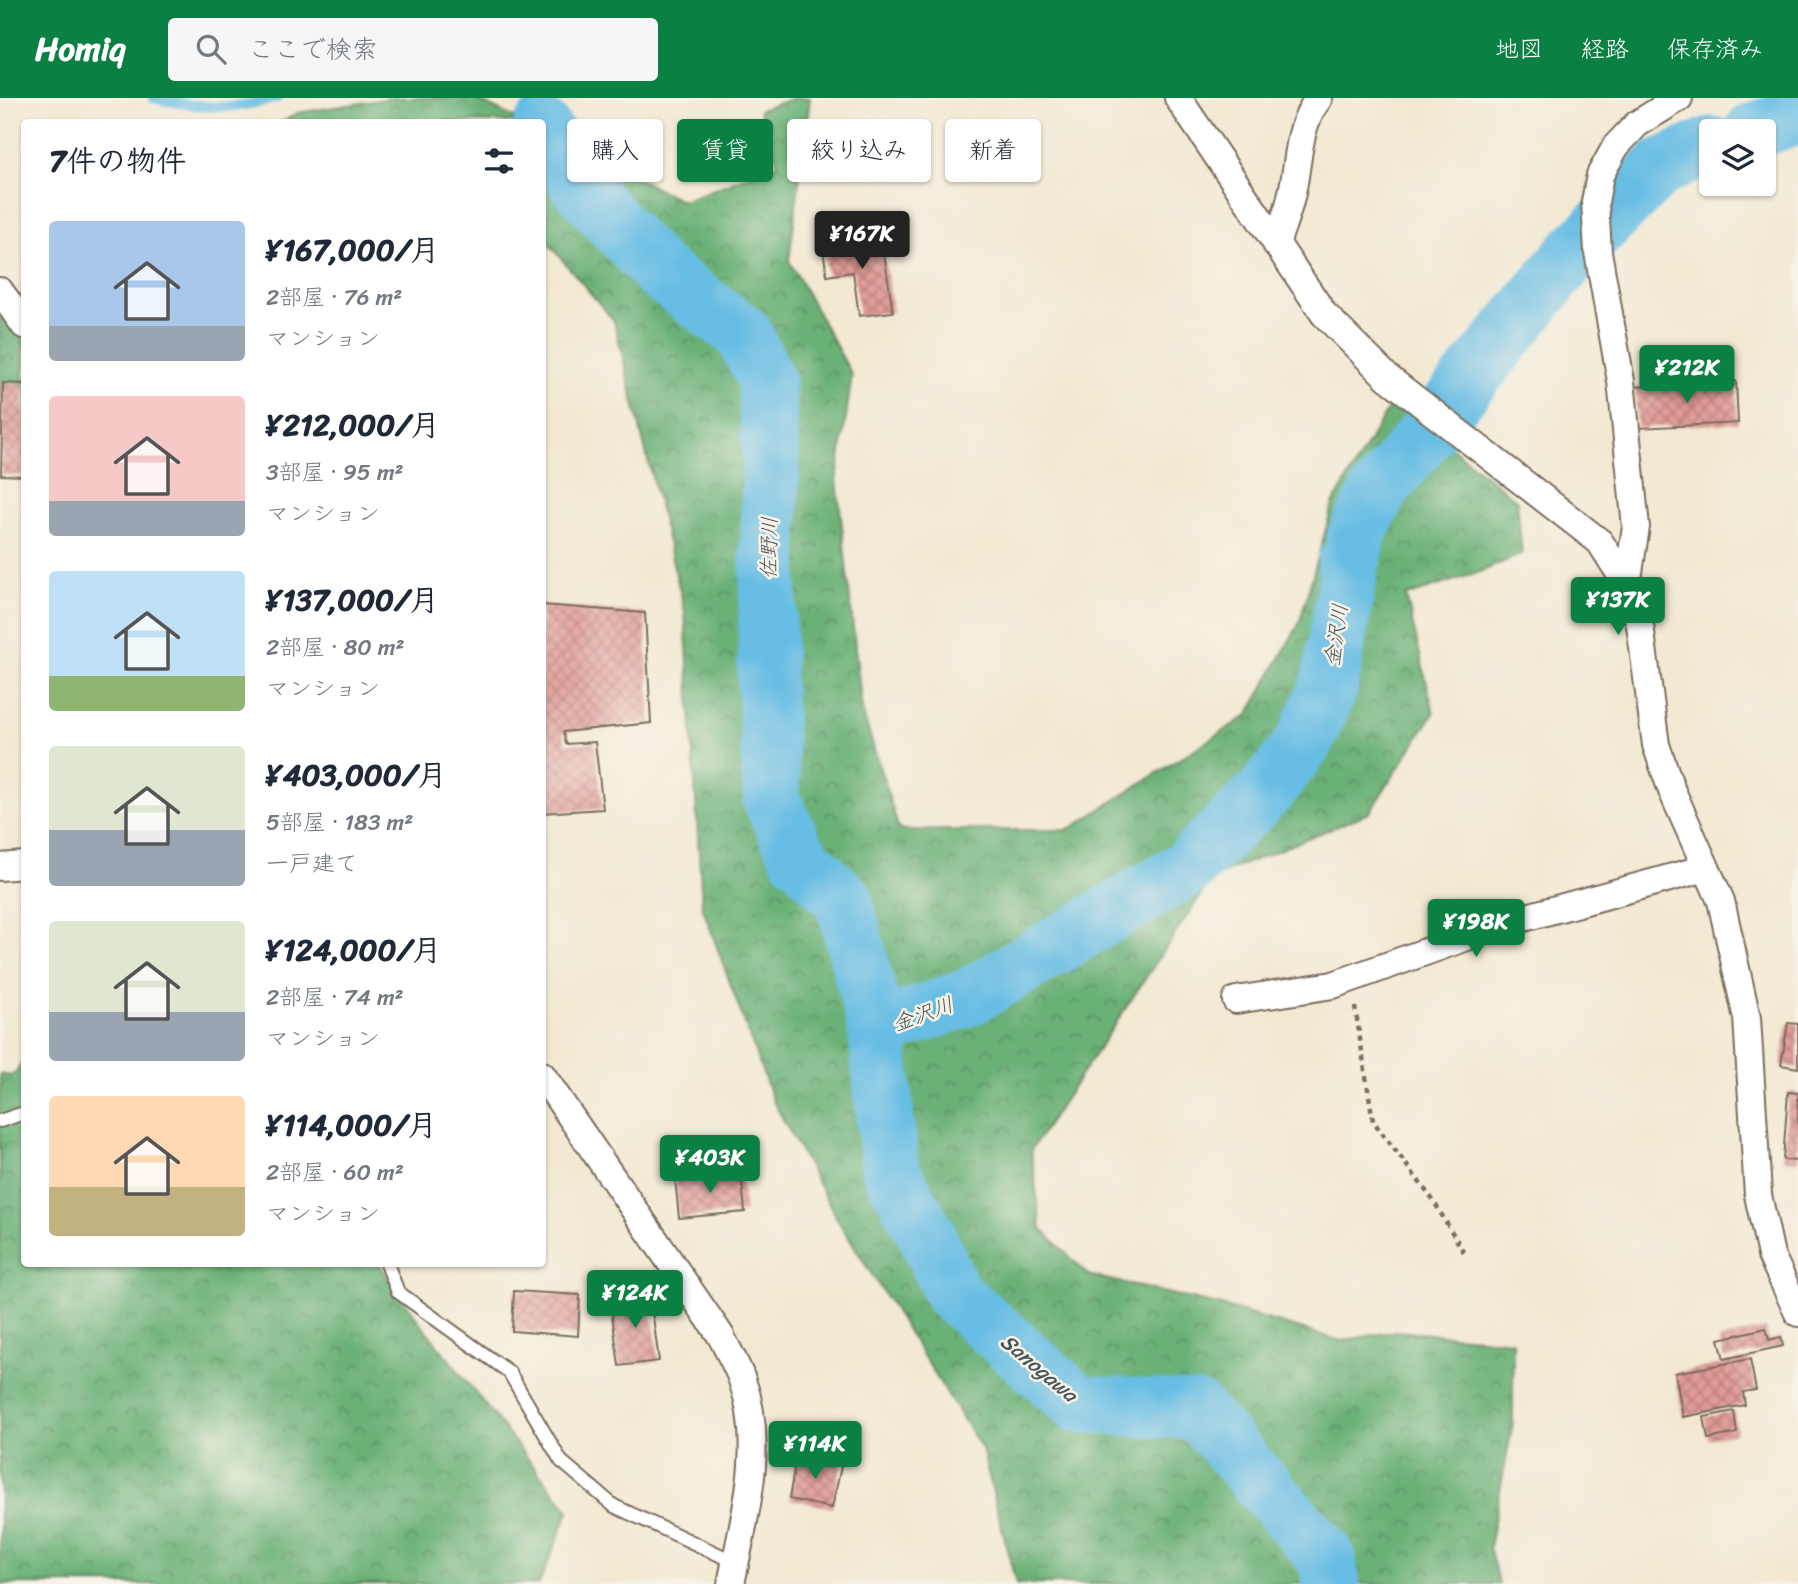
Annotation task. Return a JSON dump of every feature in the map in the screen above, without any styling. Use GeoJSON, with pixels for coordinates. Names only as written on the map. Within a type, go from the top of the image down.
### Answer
{"type":"FeatureCollection","features":[{"type":"Feature","properties":{"kind":"street"},"geometry":{"type":"LineString","coordinates":[[1178,98],[1324,314],[1387,377],[1600,542],[1627,585],[1640,625],[1656,745],[1672,791],[1721,901],[1747,1018],[1758,1195],[1771,1255],[1798,1313]]}},
{"type":"Feature","properties":{"kind":"street"},"geometry":{"type":"LineString","coordinates":[[1276,244],[1292,197],[1300,136],[1308,112],[1319,98]]}},
{"type":"Feature","properties":{"kind":"street"},"geometry":{"type":"LineString","coordinates":[[1627,585],[1636,527],[1621,381],[1598,252],[1595,202],[1600,175],[1616,146],[1637,124],[1679,98]]}},
{"type":"Feature","properties":{"kind":"street"},"geometry":{"type":"LineString","coordinates":[[0,291],[21,321]]}},
{"type":"Feature","properties":{"kind":"street"},"geometry":{"type":"LineString","coordinates":[[0,867],[21,865]]}},
{"type":"Feature","properties":{"kind":"street"},"geometry":{"type":"LineString","coordinates":[[1236,1000],[1333,985],[1510,922],[1706,868]]}},
{"type":"Feature","properties":{"kind":"street"},"geometry":{"type":"LineString","coordinates":[[546,1081],[721,1336],[742,1381],[753,1428],[750,1488],[733,1573]]}},
{"type":"Feature","properties":{"kind":"lane"},"geometry":{"type":"LineString","coordinates":[[0,1121],[21,1114]]}},
{"type":"Feature","properties":{"kind":"lane"},"geometry":{"type":"LineString","coordinates":[[388,1267],[398,1292],[509,1372],[561,1461],[614,1506],[733,1573]]}},
{"type":"Feature","properties":{"kind":"path"},"geometry":{"type":"LineString","coordinates":[[1350,978],[1373,1121],[1433,1200],[1466,1256]]}},
{"type":"Feature","properties":{"kind":"green space"},"geometry":{"type":"Polygon","coordinates":[[[392,98],[473,98],[517,119],[288,119],[297,113],[392,98]]]}},
{"type":"Feature","properties":{"kind":"green space"},"geometry":{"type":"Polygon","coordinates":[[[794,98],[810,98],[807,119],[787,119],[787,182],[799,182],[789,261],[852,375],[837,480],[862,710],[899,830],[1068,830],[1248,715],[1299,624],[1333,504],[1393,400],[1517,501],[1522,554],[1480,572],[1406,596],[1434,713],[1369,813],[1213,877],[1031,1150],[1041,1228],[1088,1275],[1218,1305],[1341,1341],[1395,1331],[1513,1341],[1513,1424],[1489,1547],[1499,1584],[1016,1584],[982,1449],[840,1224],[773,1101],[702,906],[685,612],[614,321],[546,241],[546,134],[567,144],[567,182],[644,182],[683,201],[732,182],[773,182],[773,166],[778,164],[773,150],[773,119],[762,119],[759,110],[794,98]]]}},
{"type":"Feature","properties":{"kind":"green space"},"geometry":{"type":"Polygon","coordinates":[[[0,317],[21,327],[21,394],[0,395],[0,317]]]}},
{"type":"Feature","properties":{"kind":"green space"},"geometry":{"type":"Polygon","coordinates":[[[21,1066],[21,1267],[381,1267],[421,1324],[569,1511],[539,1584],[0,1584],[0,1074],[12,1076],[21,1066]]]}},
{"type":"Feature","properties":{"kind":"building"},"geometry":{"type":"Polygon","coordinates":[[[881,234],[893,312],[859,316],[853,272],[827,276],[822,242],[881,234]]]}},
{"type":"Feature","properties":{"kind":"building"},"geometry":{"type":"Polygon","coordinates":[[[1736,381],[1738,423],[1637,428],[1635,387],[1736,381]]]}},
{"type":"Feature","properties":{"kind":"building"},"geometry":{"type":"Polygon","coordinates":[[[3,383],[21,384],[21,476],[1,475],[3,383]]]}},
{"type":"Feature","properties":{"kind":"building"},"geometry":{"type":"Polygon","coordinates":[[[546,605],[645,613],[651,723],[563,732],[566,744],[595,742],[603,809],[546,813],[546,605]]]}},
{"type":"Feature","properties":{"kind":"building"},"geometry":{"type":"Polygon","coordinates":[[[1788,1023],[1798,1024],[1798,1068],[1781,1065],[1788,1023]]]}},
{"type":"Feature","properties":{"kind":"building"},"geometry":{"type":"Polygon","coordinates":[[[1788,1092],[1798,1093],[1798,1161],[1783,1160],[1788,1092]]]}},
{"type":"Feature","properties":{"kind":"building"},"geometry":{"type":"Polygon","coordinates":[[[741,1171],[745,1212],[679,1218],[675,1178],[741,1171]]]}},
{"type":"Feature","properties":{"kind":"building"},"geometry":{"type":"Polygon","coordinates":[[[514,1291],[580,1295],[578,1336],[512,1331],[514,1291]]]}},
{"type":"Feature","properties":{"kind":"building"},"geometry":{"type":"Polygon","coordinates":[[[650,1295],[659,1361],[619,1366],[610,1300],[650,1295]]]}},
{"type":"Feature","properties":{"kind":"building"},"geometry":{"type":"Polygon","coordinates":[[[1766,1328],[1769,1340],[1781,1337],[1783,1346],[1724,1359],[1719,1339],[1766,1328]]]}},
{"type":"Feature","properties":{"kind":"building"},"geometry":{"type":"Polygon","coordinates":[[[1750,1359],[1756,1390],[1743,1392],[1745,1405],[1683,1417],[1675,1373],[1750,1359]]]}},
{"type":"Feature","properties":{"kind":"building"},"geometry":{"type":"Polygon","coordinates":[[[1734,1411],[1737,1433],[1708,1439],[1704,1417],[1734,1411]]]}},
{"type":"Feature","properties":{"kind":"building"},"geometry":{"type":"Polygon","coordinates":[[[796,1457],[842,1462],[832,1508],[789,1499],[796,1457]]]}},
{"type":"Feature","properties":{"kind":"waterway"},"geometry":{"type":"LineString","coordinates":[[153,98],[216,107],[245,105],[278,98]]}},
{"type":"Feature","properties":{"kind":"waterway","name":"金沢川"},"geometry":{"type":"LineString","coordinates":[[1776,123],[1798,116]]}},
{"type":"Feature","properties":{"kind":"waterway","name":"佐野川"},"geometry":{"type":"LineString","coordinates":[[546,133],[580,186],[658,271],[743,333],[766,380],[771,464],[766,683],[772,801],[799,856],[844,900],[877,1030],[890,1169],[926,1233],[952,1293],[1079,1404],[1197,1411],[1327,1558],[1331,1584]]}},
{"type":"Feature","properties":{"kind":"waterway","name":"金沢川"},"geometry":{"type":"LineString","coordinates":[[877,1030],[969,997],[1186,869],[1266,791],[1305,741],[1329,687],[1350,565],[1346,563],[1353,556],[1356,536],[1379,491],[1573,254],[1661,167],[1699,151]]}},
{"type":"Feature","properties":{"kind":"water label","name":"Sanogawa"},"geometry":{"type":"Point","coordinates":[1039,1368]}}]}
